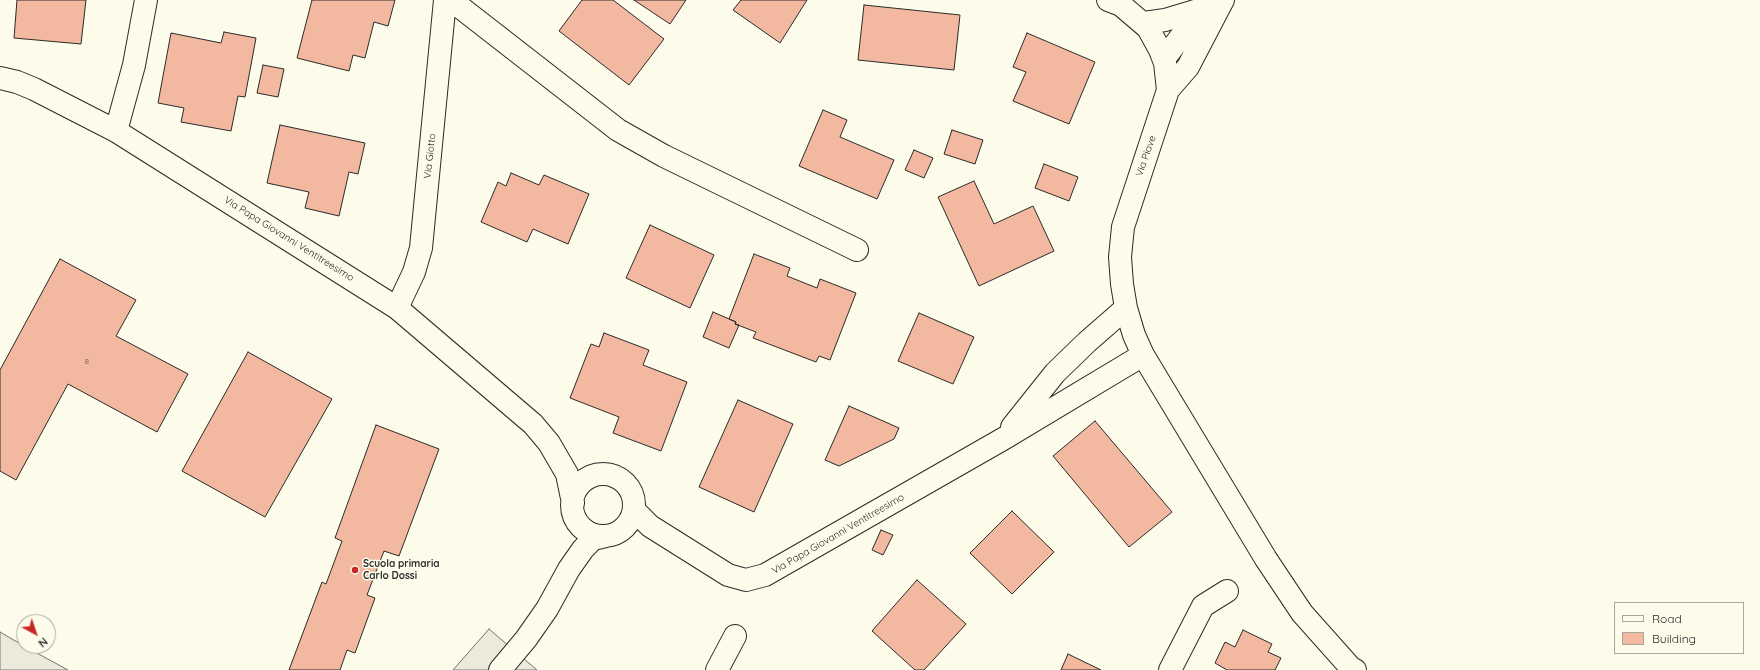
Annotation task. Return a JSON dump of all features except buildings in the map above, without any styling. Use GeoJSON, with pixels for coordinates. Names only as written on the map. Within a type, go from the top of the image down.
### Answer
{"type":"FeatureCollection","features":[{"type":"Feature","properties":{"kind":"street"},"geometry":{"type":"LineString","coordinates":[[116,131],[134,65],[146,0]]}},
{"type":"Feature","properties":{"kind":"street","name":"Via Giotto"},"geometry":{"type":"LineString","coordinates":[[397,308],[414,272],[421,248],[445,0]]}},
{"type":"Feature","properties":{"kind":"street"},"geometry":{"type":"LineString","coordinates":[[451,0],[618,130],[664,156],[857,250]]}},
{"type":"Feature","properties":{"kind":"street","name":"Via Piave"},"geometry":{"type":"LineString","coordinates":[[1108,0],[1121,5],[1144,23],[1164,59],[1168,90],[1124,227],[1120,257],[1126,308],[1134,335],[1143,355],[1278,577],[1302,613],[1351,668],[1355,670]]}},
{"type":"Feature","properties":{"kind":"street"},"geometry":{"type":"LineString","coordinates":[[1144,23],[1165,20],[1215,2]]}},
{"type":"Feature","properties":{"kind":"street"},"geometry":{"type":"LineString","coordinates":[[1164,59],[1192,22],[1215,2]]}},
{"type":"Feature","properties":{"kind":"street"},"geometry":{"type":"LineString","coordinates":[[1168,90],[1188,66],[1215,2]]}},
{"type":"Feature","properties":{"kind":"street","name":"Via Papa Giovanni Ventitreesimo"},"geometry":{"type":"LineString","coordinates":[[0,78],[34,89],[116,131],[397,308],[533,424],[549,443],[567,474],[575,513]]}},
{"type":"Feature","properties":{"kind":"street","name":"Via Papa Giovanni Ventitreesimo"},"geometry":{"type":"LineString","coordinates":[[1003,439],[1056,373],[1087,342],[1126,308]]}},
{"type":"Feature","properties":{"kind":"street","name":"Via Papa Giovanni Ventitreesimo"},"geometry":{"type":"LineString","coordinates":[[621,525],[650,526],[728,575],[746,580],[765,575],[1003,439],[1143,355]]}},
{"type":"Feature","properties":{"kind":"street","name":"Via Papa Giovanni Ventitreesimo"},"geometry":{"type":"LineString","coordinates":[[549,443],[590,477]]}},
{"type":"Feature","properties":{"kind":"street"},"geometry":{"type":"LineString","coordinates":[[500,670],[526,639],[547,609],[569,569],[593,539],[621,525],[634,500],[631,491],[618,478],[608,475],[590,477],[578,488],[575,513],[579,532],[569,569]]}},
{"type":"Feature","properties":{"kind":"street"},"geometry":{"type":"LineString","coordinates":[[575,513],[590,533],[621,525]]}},
{"type":"Feature","properties":{"kind":"street"},"geometry":{"type":"LineString","coordinates":[[1170,670],[1203,606],[1227,591]]}},
{"type":"Feature","properties":{"kind":"street"},"geometry":{"type":"LineString","coordinates":[[717,670],[735,636]]}},
{"type":"Feature","properties":{"kind":"shaded area"},"geometry":{"type":"Polygon","coordinates":[[[489,629],[537,670],[453,670],[489,629]]]}},
{"type":"Feature","properties":{"kind":"shaded area"},"geometry":{"type":"Polygon","coordinates":[[[0,632],[16,641],[16,654],[39,654],[68,670],[0,670],[0,632]]]}},
{"type":"Feature","properties":{"kind":"place","name":"Scuola primaria Carlo Dossi"},"geometry":{"type":"Point","coordinates":[355,570]}}]}
